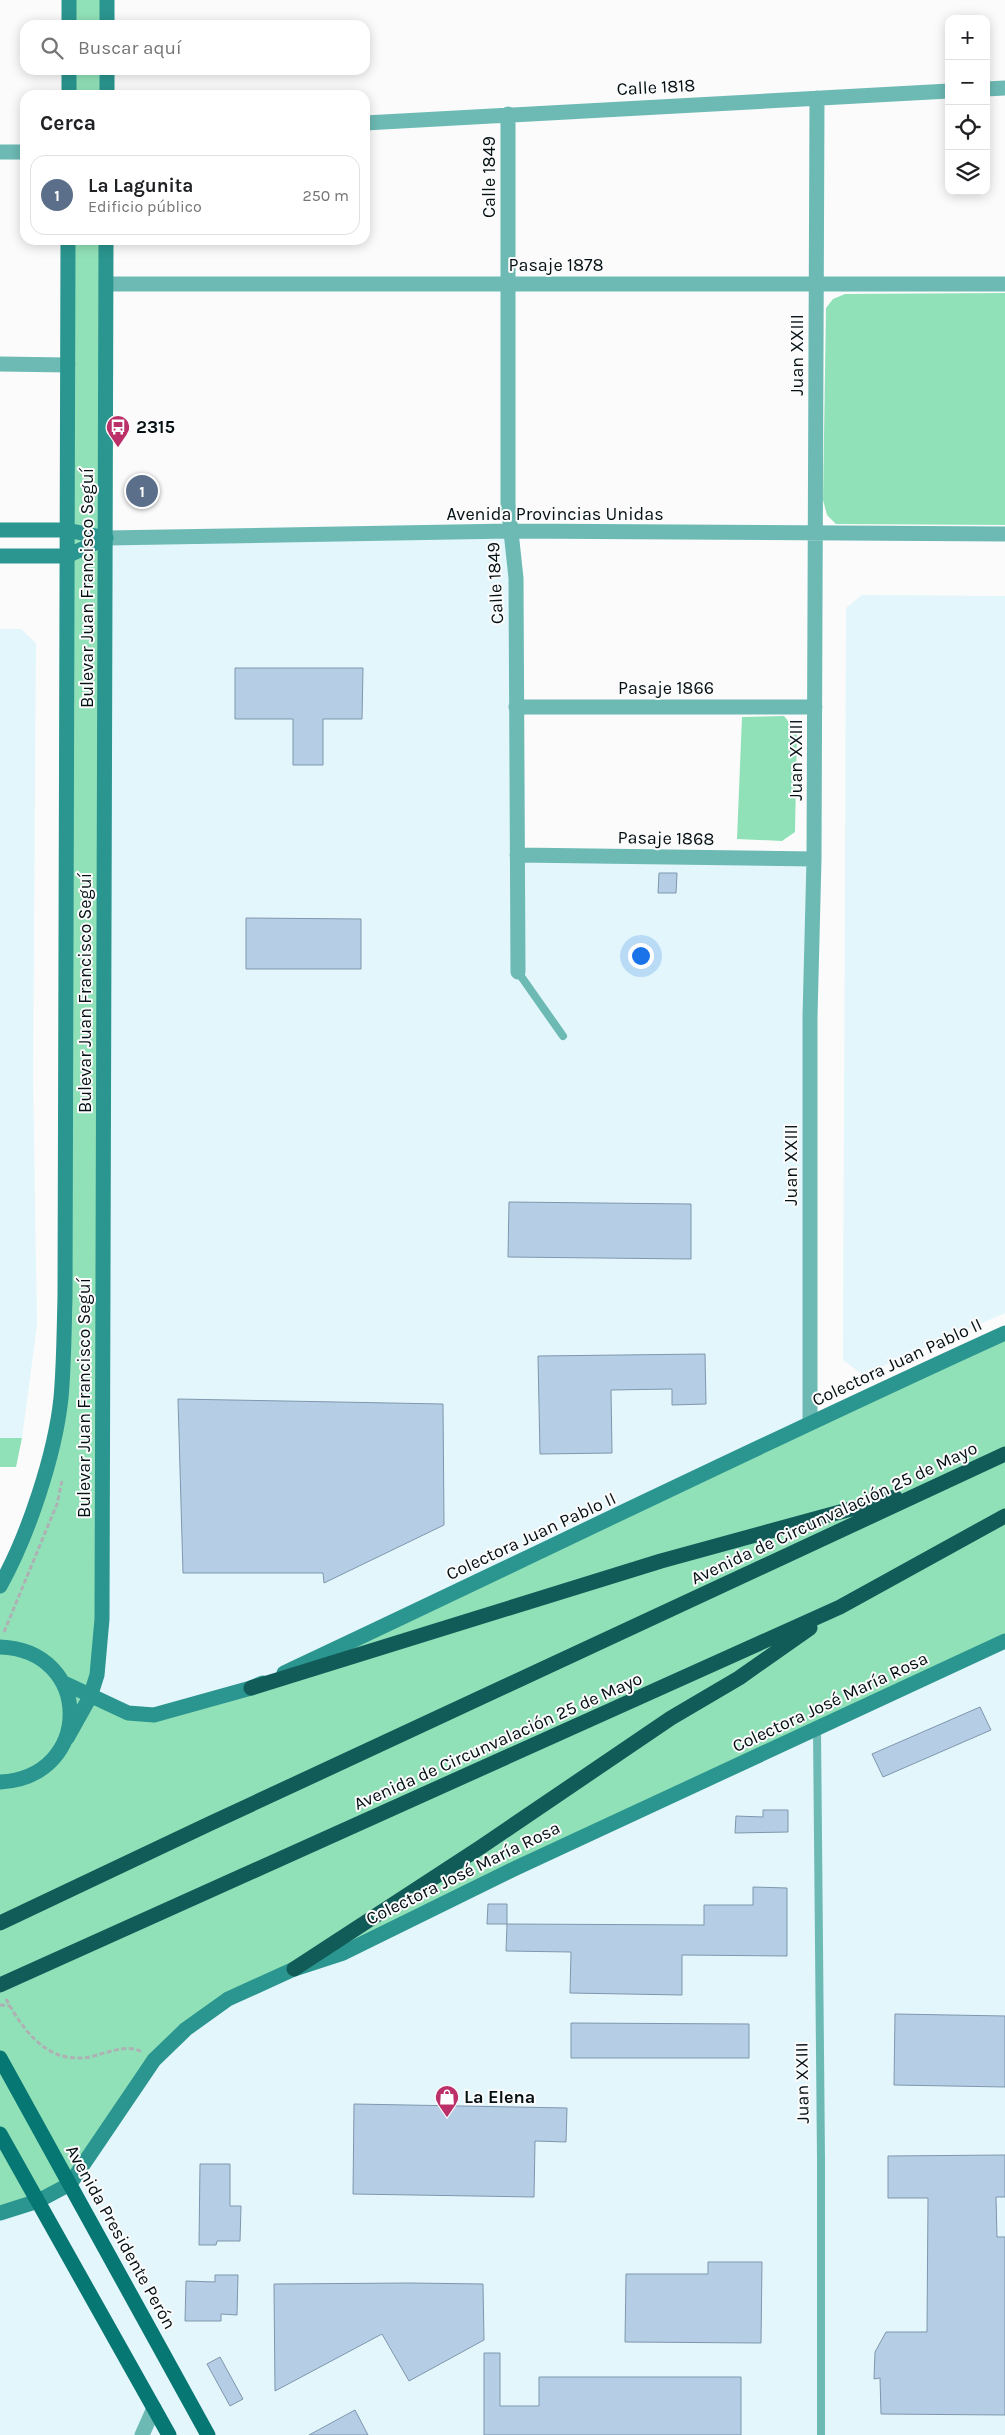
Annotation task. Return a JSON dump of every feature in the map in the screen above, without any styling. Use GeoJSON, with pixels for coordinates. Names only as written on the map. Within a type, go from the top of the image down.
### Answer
{"type":"FeatureCollection","features":[{"type":"Feature","properties":{"kind":"highway","name":"Avenida de Circunvalación 25 de Mayo"},"geometry":{"type":"LineString","coordinates":[[0,1923],[1005,1454]]}},
{"type":"Feature","properties":{"kind":"highway"},"geometry":{"type":"LineString","coordinates":[[250,1688],[661,1561],[938,1486]]}},
{"type":"Feature","properties":{"kind":"highway","name":"Avenida de Circunvalación 25 de Mayo"},"geometry":{"type":"LineString","coordinates":[[2,1990],[42,1967],[840,1607],[1005,1516]]}},
{"type":"Feature","properties":{"kind":"highway"},"geometry":{"type":"LineString","coordinates":[[294,1969],[481,1847],[671,1718],[739,1678],[840,1607]]}},
{"type":"Feature","properties":{"kind":"main road"},"geometry":{"type":"LineString","coordinates":[[69,0],[69,20]]}},
{"type":"Feature","properties":{"kind":"main road"},"geometry":{"type":"LineString","coordinates":[[107,0],[107,20]]}},
{"type":"Feature","properties":{"kind":"main road"},"geometry":{"type":"LineString","coordinates":[[68,90],[69,75]]}},
{"type":"Feature","properties":{"kind":"main road"},"geometry":{"type":"LineString","coordinates":[[107,75],[107,90]]}},
{"type":"Feature","properties":{"kind":"main road","name":"Bulevar Juan Francisco Seguí"},"geometry":{"type":"LineString","coordinates":[[0,1586],[28,1524],[49,1460],[61,1398],[65,1298],[68,245]]}},
{"type":"Feature","properties":{"kind":"main road","name":"Bulevar Juan Francisco Seguí"},"geometry":{"type":"LineString","coordinates":[[0,1782],[15,1782],[32,1776],[47,1767],[59,1754],[90,1697],[98,1675],[102,1619],[106,245]]}},
{"type":"Feature","properties":{"kind":"main road","name":"Avenida Provincias Unidas"},"geometry":{"type":"LineString","coordinates":[[0,530],[67,530],[106,538]]}},
{"type":"Feature","properties":{"kind":"main road","name":"Avenida Provincias Unidas"},"geometry":{"type":"LineString","coordinates":[[0,556],[67,556],[106,538]]}},
{"type":"Feature","properties":{"kind":"main road","name":"Colectora Juan Pablo II"},"geometry":{"type":"LineString","coordinates":[[64,1683],[90,1697],[128,1713],[154,1716],[250,1688],[552,1547],[810,1422],[1005,1333]]}},
{"type":"Feature","properties":{"kind":"main road","name":"Colectora José María Rosa"},"geometry":{"type":"LineString","coordinates":[[0,2212],[38,2201],[70,2184],[154,2060],[186,2029],[228,1999],[294,1969],[343,1953],[542,1856],[817,1730],[1005,1641]]}},
{"type":"Feature","properties":{"kind":"main road"},"geometry":{"type":"LineString","coordinates":[[0,1647],[29,1651],[43,1659],[55,1670],[64,1683],[70,1701],[71,1720],[67,1738]]}},
{"type":"Feature","properties":{"kind":"main road","name":"Avenida Presidente Perón"},"geometry":{"type":"LineString","coordinates":[[0,2058],[208,2435]]}},
{"type":"Feature","properties":{"kind":"main road"},"geometry":{"type":"LineString","coordinates":[[0,2134],[169,2435]]}},
{"type":"Feature","properties":{"kind":"street"},"geometry":{"type":"LineString","coordinates":[[990,89],[1005,88]]}},
{"type":"Feature","properties":{"kind":"street","name":"Calle 1818"},"geometry":{"type":"LineString","coordinates":[[370,123],[945,91]]}},
{"type":"Feature","properties":{"kind":"street","name":"Juan XXIII"},"geometry":{"type":"LineString","coordinates":[[810,1422],[810,1016],[814,858],[817,98]]}},
{"type":"Feature","properties":{"kind":"street","name":"Calle 1849"},"geometry":{"type":"LineString","coordinates":[[508,114],[508,504],[516,578],[518,972]]}},
{"type":"Feature","properties":{"kind":"street"},"geometry":{"type":"LineString","coordinates":[[0,152],[20,152]]}},
{"type":"Feature","properties":{"kind":"street","name":"Pasaje 1878"},"geometry":{"type":"LineString","coordinates":[[106,284],[1005,284]]}},
{"type":"Feature","properties":{"kind":"street"},"geometry":{"type":"LineString","coordinates":[[0,364],[68,365]]}},
{"type":"Feature","properties":{"kind":"street","name":"Avenida Provincias Unidas"},"geometry":{"type":"LineString","coordinates":[[106,538],[511,531],[1005,534]]}},
{"type":"Feature","properties":{"kind":"street","name":"Pasaje 1866"},"geometry":{"type":"LineString","coordinates":[[516,707],[815,707]]}},
{"type":"Feature","properties":{"kind":"street","name":"Pasaje 1868"},"geometry":{"type":"LineString","coordinates":[[517,855],[814,858]]}},
{"type":"Feature","properties":{"kind":"street"},"geometry":{"type":"LineString","coordinates":[[142,2435],[154,2408]]}},
{"type":"Feature","properties":{"kind":"lane","name":"Calle 1849"},"geometry":{"type":"LineString","coordinates":[[518,972],[563,1036]]}},
{"type":"Feature","properties":{"kind":"lane","name":"Juan XXIII"},"geometry":{"type":"LineString","coordinates":[[817,1730],[822,2159],[821,2435]]}},
{"type":"Feature","properties":{"kind":"path"},"geometry":{"type":"LineString","coordinates":[[2,1990],[24,2028],[41,2046],[56,2054],[82,2058],[117,2049],[136,2049],[154,2060]]}},
{"type":"Feature","properties":{"kind":"path"},"geometry":{"type":"LineString","coordinates":[[0,2005],[10,2006]]}},
{"type":"Feature","properties":{"kind":"shaded area"},"geometry":{"type":"Polygon","coordinates":[[[511,531],[517,855],[814,859],[810,1422],[251,1688],[154,1715],[90,1697],[106,538],[511,531]]]}},
{"type":"Feature","properties":{"kind":"shaded area"},"geometry":{"type":"Polygon","coordinates":[[[862,595],[1005,596],[1005,1313],[863,1375],[843,1360],[846,608],[862,595]]]}},
{"type":"Feature","properties":{"kind":"shaded area"},"geometry":{"type":"Polygon","coordinates":[[[0,629],[21,629],[36,643],[33,1077],[37,1325],[22,1438],[0,1438],[0,629]]]}},
{"type":"Feature","properties":{"kind":"shaded area"},"geometry":{"type":"Polygon","coordinates":[[[1005,1641],[1005,2435],[0,2435],[0,2213],[154,2060],[228,1999],[1005,1641]]]}},
{"type":"Feature","properties":{"kind":"green space"},"geometry":{"type":"Polygon","coordinates":[[[69,0],[107,0],[107,20],[69,20],[69,0]]]}},
{"type":"Feature","properties":{"kind":"green space"},"geometry":{"type":"Polygon","coordinates":[[[69,75],[107,75],[107,90],[69,90],[69,75]]]}},
{"type":"Feature","properties":{"kind":"green space"},"geometry":{"type":"Polygon","coordinates":[[[68,245],[106,245],[102,1619],[90,1697],[127,1713],[251,1688],[1005,1333],[1005,1641],[294,1969],[186,2029],[70,2184],[0,2213],[0,1586],[27,1524],[61,1398],[68,245]]]}},
{"type":"Feature","properties":{"kind":"green space"},"geometry":{"type":"Polygon","coordinates":[[[1005,293],[1005,525],[836,524],[827,515],[823,500],[826,308],[833,299],[845,294],[1005,293]]]}},
{"type":"Feature","properties":{"kind":"green space"},"geometry":{"type":"Polygon","coordinates":[[[784,716],[797,732],[795,832],[782,841],[737,839],[742,717],[784,716]]]}},
{"type":"Feature","properties":{"kind":"green space"},"geometry":{"type":"Polygon","coordinates":[[[0,1438],[22,1438],[16,1467],[0,1467],[0,1438]]]}},
{"type":"Feature","properties":{"kind":"building"},"geometry":{"type":"Polygon","coordinates":[[[235,668],[363,668],[362,719],[323,719],[323,765],[293,765],[293,719],[235,719],[235,668]]]}},
{"type":"Feature","properties":{"kind":"building"},"geometry":{"type":"Polygon","coordinates":[[[659,873],[677,873],[676,893],[658,893],[659,873]]]}},
{"type":"Feature","properties":{"kind":"building"},"geometry":{"type":"Polygon","coordinates":[[[246,918],[361,919],[361,969],[246,969],[246,918]]]}},
{"type":"Feature","properties":{"kind":"building"},"geometry":{"type":"Polygon","coordinates":[[[509,1202],[691,1204],[691,1259],[508,1257],[509,1202]]]}},
{"type":"Feature","properties":{"kind":"building"},"geometry":{"type":"Polygon","coordinates":[[[705,1354],[706,1404],[672,1405],[672,1389],[611,1390],[612,1453],[540,1454],[538,1356],[705,1354]]]}},
{"type":"Feature","properties":{"kind":"building"},"geometry":{"type":"Polygon","coordinates":[[[178,1399],[443,1404],[444,1525],[324,1583],[323,1573],[183,1573],[178,1399]]]}},
{"type":"Feature","properties":{"kind":"building"},"geometry":{"type":"Polygon","coordinates":[[[980,1707],[991,1730],[883,1777],[872,1754],[980,1707]]]}},
{"type":"Feature","properties":{"kind":"building"},"geometry":{"type":"Polygon","coordinates":[[[763,1810],[788,1810],[788,1832],[735,1833],[736,1816],[763,1817],[763,1810]]]}},
{"type":"Feature","properties":{"kind":"building"},"geometry":{"type":"Polygon","coordinates":[[[753,1887],[787,1888],[787,1956],[682,1955],[682,1995],[570,1993],[571,1952],[506,1951],[507,1924],[704,1925],[704,1905],[753,1905],[753,1887]]]}},
{"type":"Feature","properties":{"kind":"building"},"geometry":{"type":"Polygon","coordinates":[[[488,1904],[507,1904],[507,1924],[487,1924],[488,1904]]]}},
{"type":"Feature","properties":{"kind":"building"},"geometry":{"type":"Polygon","coordinates":[[[895,2014],[1005,2016],[1005,2087],[894,2085],[895,2014]]]}},
{"type":"Feature","properties":{"kind":"building"},"geometry":{"type":"Polygon","coordinates":[[[571,2023],[749,2024],[749,2058],[571,2058],[571,2023]]]}},
{"type":"Feature","properties":{"kind":"building"},"geometry":{"type":"Polygon","coordinates":[[[354,2104],[567,2108],[566,2142],[535,2141],[534,2197],[353,2194],[354,2104]]]}},
{"type":"Feature","properties":{"kind":"building"},"geometry":{"type":"Polygon","coordinates":[[[1005,2155],[1005,2197],[996,2197],[997,2237],[1005,2237],[1005,2415],[881,2414],[880,2378],[874,2379],[875,2352],[886,2332],[927,2332],[928,2198],[888,2198],[888,2156],[1005,2155]]]}},
{"type":"Feature","properties":{"kind":"building"},"geometry":{"type":"Polygon","coordinates":[[[200,2164],[230,2164],[230,2206],[241,2206],[240,2241],[217,2241],[216,2245],[199,2245],[200,2164]]]}},
{"type":"Feature","properties":{"kind":"building"},"geometry":{"type":"Polygon","coordinates":[[[708,2262],[762,2262],[761,2343],[625,2342],[626,2274],[708,2274],[708,2262]]]}},
{"type":"Feature","properties":{"kind":"building"},"geometry":{"type":"Polygon","coordinates":[[[215,2275],[238,2275],[237,2315],[221,2314],[221,2321],[185,2321],[186,2281],[215,2282],[215,2275]]]}},
{"type":"Feature","properties":{"kind":"building"},"geometry":{"type":"Polygon","coordinates":[[[274,2284],[483,2284],[484,2340],[409,2381],[382,2334],[275,2391],[274,2284]]]}},
{"type":"Feature","properties":{"kind":"building"},"geometry":{"type":"Polygon","coordinates":[[[484,2353],[500,2353],[500,2406],[539,2406],[539,2377],[741,2377],[741,2435],[484,2435],[484,2353]]]}},
{"type":"Feature","properties":{"kind":"building"},"geometry":{"type":"Polygon","coordinates":[[[220,2357],[243,2399],[230,2406],[207,2364],[220,2357]]]}},
{"type":"Feature","properties":{"kind":"building"},"geometry":{"type":"Polygon","coordinates":[[[355,2410],[368,2435],[309,2435],[355,2410]]]}},
{"type":"Feature","properties":{"kind":"place","name":"2315"},"geometry":{"type":"Point","coordinates":[118,448]}},
{"type":"Feature","properties":{"kind":"place","name":"La Lagunita"},"geometry":{"type":"Point","coordinates":[142,491]}},
{"type":"Feature","properties":{"kind":"place","name":"La Elena"},"geometry":{"type":"Point","coordinates":[447,2118]}}]}
